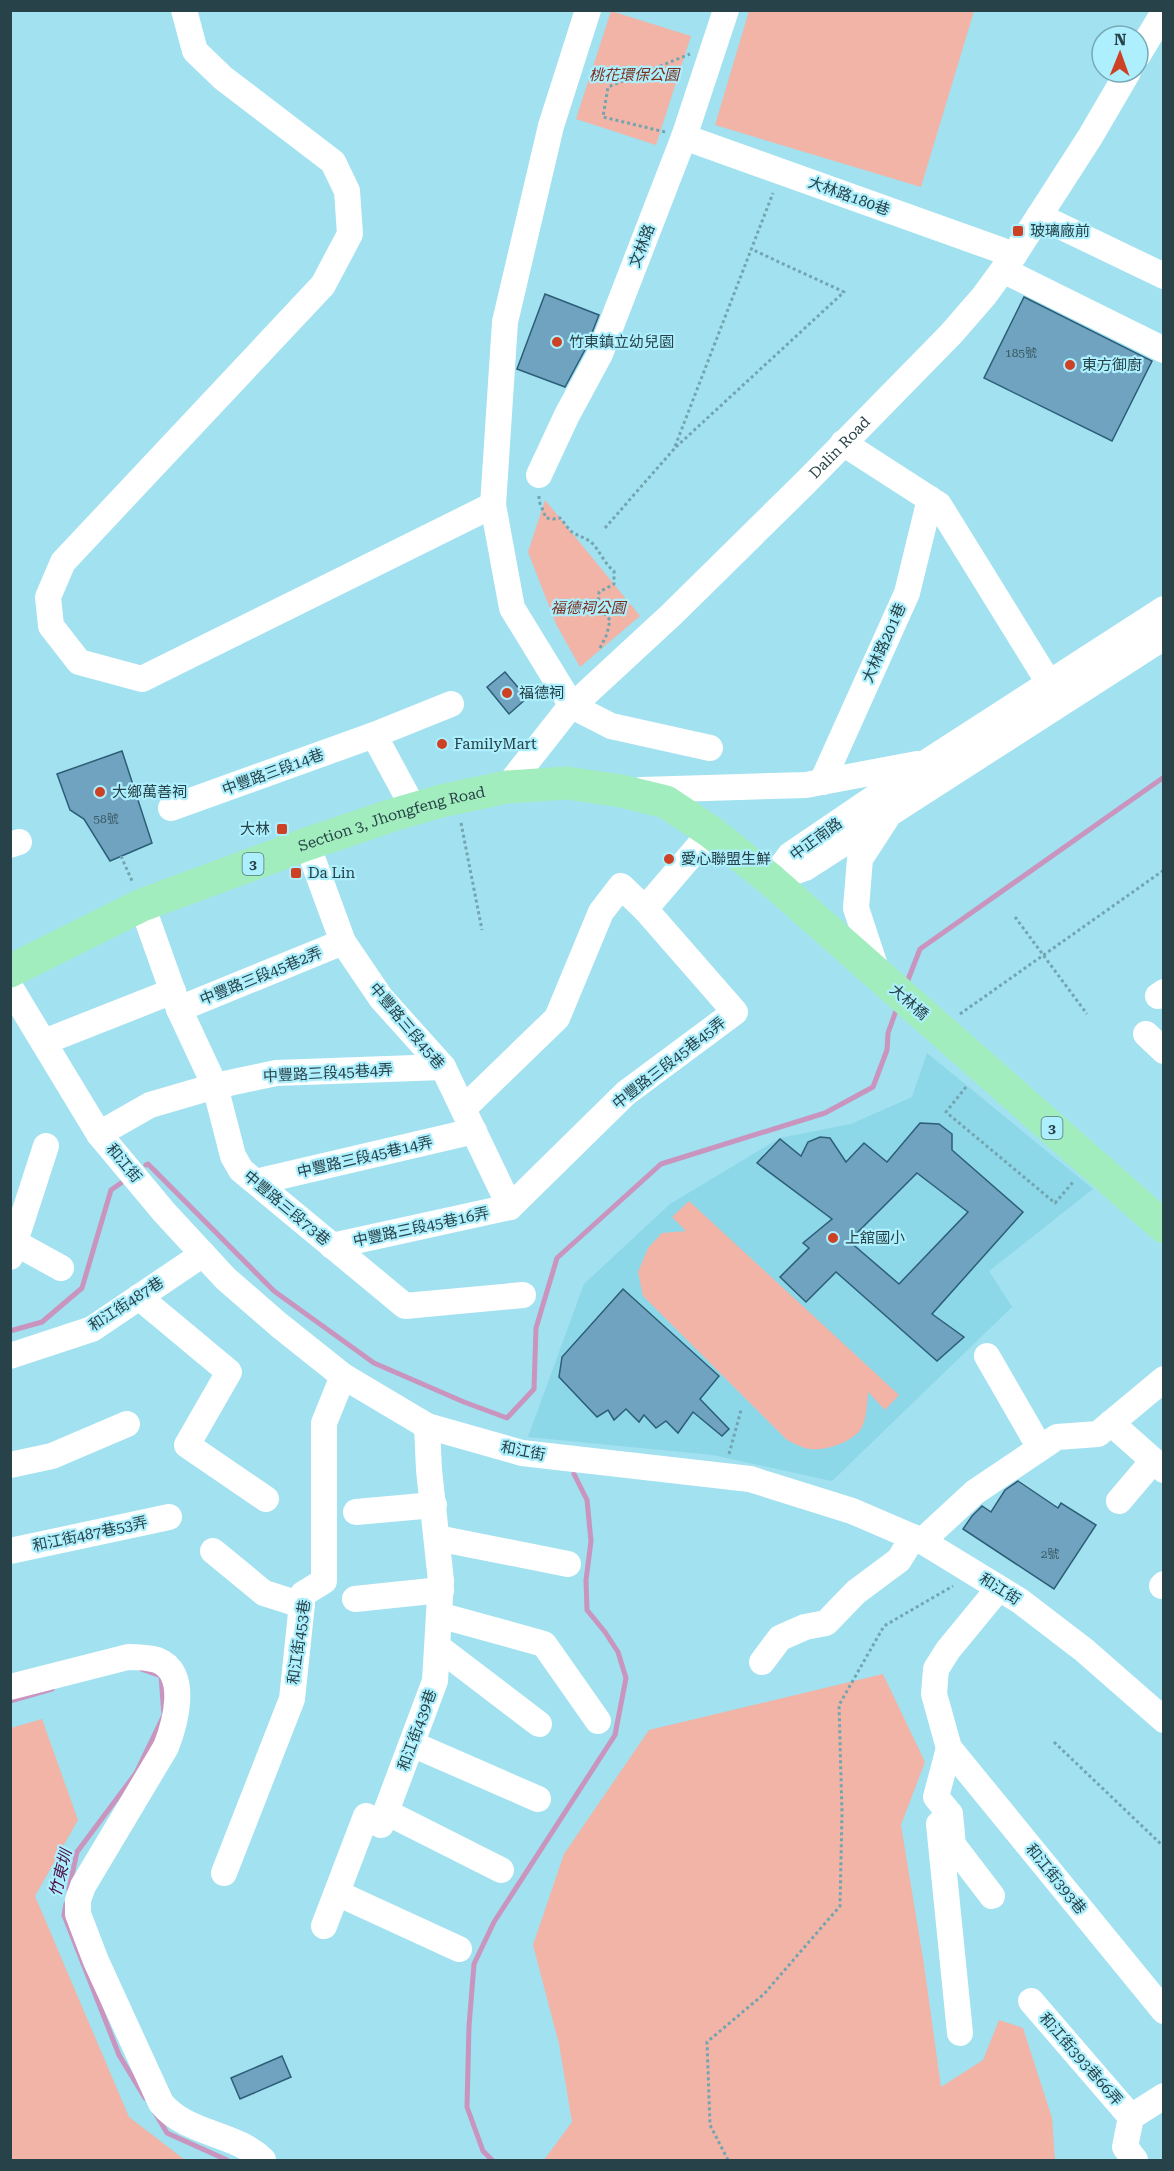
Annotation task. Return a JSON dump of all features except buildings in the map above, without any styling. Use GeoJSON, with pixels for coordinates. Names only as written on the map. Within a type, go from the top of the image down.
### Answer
{"type":"FeatureCollection","features":[{"type":"Feature","properties":{"kind":"main road","name":"Section 3, Jhongfeng Road"},"geometry":{"type":"LineString","coordinates":[[10,971],[142,905],[307,844],[414,809],[507,787],[567,783],[621,790],[666,802],[711,832],[771,880]]}},
{"type":"Feature","properties":{"kind":"main road","name":"3"},"geometry":{"type":"LineString","coordinates":[[771,880],[878,975]]}},
{"type":"Feature","properties":{"kind":"main road","name":"大林橋"},"geometry":{"type":"LineString","coordinates":[[878,975],[939,1029]]}},
{"type":"Feature","properties":{"kind":"main road","name":"3"},"geometry":{"type":"LineString","coordinates":[[939,1029],[1164,1227]]}},
{"type":"Feature","properties":{"kind":"street"},"geometry":{"type":"LineString","coordinates":[[184,10],[195,51],[223,78],[333,162],[347,191],[350,234],[323,285],[63,561],[48,597],[51,626],[79,662],[142,679],[493,505]]}},
{"type":"Feature","properties":{"kind":"street"},"geometry":{"type":"LineString","coordinates":[[588,10],[551,126],[505,322],[493,505],[512,608],[572,706],[611,726],[710,748]]}},
{"type":"Feature","properties":{"kind":"street","name":"文林路"},"geometry":{"type":"LineString","coordinates":[[539,475],[567,415],[600,354],[684,137],[726,10]]}},
{"type":"Feature","properties":{"kind":"street"},"geometry":{"type":"LineString","coordinates":[[1150,35],[1164,12]]}},
{"type":"Feature","properties":{"kind":"street","name":"Dalin Road"},"geometry":{"type":"LineString","coordinates":[[507,787],[572,706],[671,615],[951,334],[984,296],[1008,262],[1121,84]]}},
{"type":"Feature","properties":{"kind":"street","name":"大林路180巷"},"geometry":{"type":"LineString","coordinates":[[684,137],[781,171],[1008,262],[1164,350]]}},
{"type":"Feature","properties":{"kind":"street"},"geometry":{"type":"LineString","coordinates":[[1039,216],[1164,276]]}},
{"type":"Feature","properties":{"kind":"street"},"geometry":{"type":"LineString","coordinates":[[843,443],[939,505],[1049,682]]}},
{"type":"Feature","properties":{"kind":"street","name":"大林路201巷"},"geometry":{"type":"LineString","coordinates":[[822,782],[907,593],[930,499]]}},
{"type":"Feature","properties":{"kind":"street","name":"中正南路"},"geometry":{"type":"LineString","coordinates":[[771,880],[790,855],[927,762],[1164,609]]}},
{"type":"Feature","properties":{"kind":"street","name":"中正南路"},"geometry":{"type":"LineString","coordinates":[[771,880],[805,868],[1164,637]]}},
{"type":"Feature","properties":{"kind":"street","name":"中豐路三段14巷"},"geometry":{"type":"LineString","coordinates":[[171,808],[374,735],[451,704]]}},
{"type":"Feature","properties":{"kind":"street"},"geometry":{"type":"LineString","coordinates":[[374,735],[414,809]]}},
{"type":"Feature","properties":{"kind":"street"},"geometry":{"type":"LineString","coordinates":[[621,790],[806,785],[927,762]]}},
{"type":"Feature","properties":{"kind":"street"},"geometry":{"type":"LineString","coordinates":[[878,975],[856,908],[860,859],[891,811]]}},
{"type":"Feature","properties":{"kind":"street"},"geometry":{"type":"LineString","coordinates":[[469,1120],[557,1018],[601,912],[621,886],[645,909],[711,832]]}},
{"type":"Feature","properties":{"kind":"street","name":"中豐路三段45巷"},"geometry":{"type":"LineString","coordinates":[[307,844],[343,942],[381,998],[443,1066],[510,1207]]}},
{"type":"Feature","properties":{"kind":"street","name":"中豐路三段73巷"},"geometry":{"type":"LineString","coordinates":[[142,905],[176,1000],[215,1086],[233,1156],[242,1170],[405,1306],[523,1295]]}},
{"type":"Feature","properties":{"kind":"street","name":"中豐路三段45巷45弄"},"geometry":{"type":"LineString","coordinates":[[510,1207],[626,1092],[735,1012],[645,909]]}},
{"type":"Feature","properties":{"kind":"street","name":"中豐路三段45巷2弄"},"geometry":{"type":"LineString","coordinates":[[44,1042],[176,1000],[343,942]]}},
{"type":"Feature","properties":{"kind":"street","name":"和江街"},"geometry":{"type":"LineString","coordinates":[[10,987],[99,1134],[164,1212],[226,1279],[343,1376],[427,1426],[522,1453],[750,1479],[852,1511],[918,1539],[1020,1601],[1084,1650],[1164,1720]]}},
{"type":"Feature","properties":{"kind":"street","name":"中豐路三段45巷4弄"},"geometry":{"type":"LineString","coordinates":[[99,1134],[150,1105],[215,1086],[276,1072],[443,1066]]}},
{"type":"Feature","properties":{"kind":"street","name":"中豐路三段45巷14弄"},"geometry":{"type":"LineString","coordinates":[[256,1182],[469,1120]]}},
{"type":"Feature","properties":{"kind":"street"},"geometry":{"type":"LineString","coordinates":[[46,1146],[12,1246],[61,1268]]}},
{"type":"Feature","properties":{"kind":"street","name":"中豐路三段45巷16弄"},"geometry":{"type":"LineString","coordinates":[[332,1246],[510,1207]]}},
{"type":"Feature","properties":{"kind":"street","name":"和江街487巷"},"geometry":{"type":"LineString","coordinates":[[10,1356],[92,1329],[203,1254]]}},
{"type":"Feature","properties":{"kind":"street"},"geometry":{"type":"LineString","coordinates":[[139,1297],[229,1372],[187,1445],[266,1499]]}},
{"type":"Feature","properties":{"kind":"street"},"geometry":{"type":"LineString","coordinates":[[987,1356],[1040,1448]]}},
{"type":"Feature","properties":{"kind":"street","name":"和江街453巷"},"geometry":{"type":"LineString","coordinates":[[224,1874],[292,1699],[303,1594],[324,1581],[324,1423],[343,1376]]}},
{"type":"Feature","properties":{"kind":"street"},"geometry":{"type":"LineString","coordinates":[[762,1662],[780,1638],[805,1627],[826,1623],[856,1592],[899,1560],[918,1539],[975,1492],[1057,1437],[1098,1434],[1164,1379]]}},
{"type":"Feature","properties":{"kind":"street"},"geometry":{"type":"LineString","coordinates":[[1111,1423],[1158,1465],[1119,1501]]}},
{"type":"Feature","properties":{"kind":"street"},"geometry":{"type":"LineString","coordinates":[[10,1465],[52,1456],[127,1424]]}},
{"type":"Feature","properties":{"kind":"street","name":"和江街439巷"},"geometry":{"type":"LineString","coordinates":[[386,1812],[435,1681],[440,1603],[427,1426]]}},
{"type":"Feature","properties":{"kind":"street"},"geometry":{"type":"LineString","coordinates":[[356,1512],[434,1505]]}},
{"type":"Feature","properties":{"kind":"street","name":"和江街487巷53弄"},"geometry":{"type":"LineString","coordinates":[[10,1551],[169,1517]]}},
{"type":"Feature","properties":{"kind":"street"},"geometry":{"type":"LineString","coordinates":[[437,1538],[568,1564]]}},
{"type":"Feature","properties":{"kind":"street"},"geometry":{"type":"LineString","coordinates":[[213,1551],[264,1593],[302,1605]]}},
{"type":"Feature","properties":{"kind":"street","name":"和江街393巷"},"geometry":{"type":"LineString","coordinates":[[999,1588],[948,1650],[936,1669],[934,1694],[949,1748],[1164,2011]]}},
{"type":"Feature","properties":{"kind":"street"},"geometry":{"type":"LineString","coordinates":[[355,1599],[440,1603],[544,1644],[598,1721]]}},
{"type":"Feature","properties":{"kind":"street"},"geometry":{"type":"LineString","coordinates":[[438,1647],[539,1724]]}},
{"type":"Feature","properties":{"kind":"street"},"geometry":{"type":"LineString","coordinates":[[10,1687],[128,1658],[143,1657],[158,1660],[168,1667],[175,1681],[178,1703],[174,1726],[166,1747],[83,1886],[78,1900],[78,1914],[96,1961],[161,2103],[175,2117],[246,2147],[263,2160]]}},
{"type":"Feature","properties":{"kind":"street"},"geometry":{"type":"LineString","coordinates":[[412,1744],[538,1799]]}},
{"type":"Feature","properties":{"kind":"street"},"geometry":{"type":"LineString","coordinates":[[949,1748],[936,1797],[950,1814],[953,1845],[992,1896]]}},
{"type":"Feature","properties":{"kind":"street"},"geometry":{"type":"LineString","coordinates":[[324,1926],[366,1816],[381,1825],[386,1812],[501,1870]]}},
{"type":"Feature","properties":{"kind":"street"},"geometry":{"type":"LineString","coordinates":[[950,1814],[939,1824],[960,2033]]}},
{"type":"Feature","properties":{"kind":"street"},"geometry":{"type":"LineString","coordinates":[[337,1893],[459,1949]]}},
{"type":"Feature","properties":{"kind":"street","name":"和江街393巷66弄"},"geometry":{"type":"LineString","coordinates":[[1031,2001],[1131,2117]]}},
{"type":"Feature","properties":{"kind":"street","name":"和江街393巷66弄"},"geometry":{"type":"LineString","coordinates":[[1136,2160],[1125,2147],[1131,2117],[1164,2096]]}},
{"type":"Feature","properties":{"kind":"path"},"geometry":{"type":"LineString","coordinates":[[684,137],[603,117],[608,87],[692,53]]}},
{"type":"Feature","properties":{"kind":"path"},"geometry":{"type":"LineString","coordinates":[[674,449],[781,171]]}},
{"type":"Feature","properties":{"kind":"path"},"geometry":{"type":"LineString","coordinates":[[605,528],[674,449],[844,292],[751,249]]}},
{"type":"Feature","properties":{"kind":"path"},"geometry":{"type":"LineString","coordinates":[[539,475],[536,492],[540,495],[539,501],[546,518],[560,518],[572,532],[591,542],[600,552],[606,565],[614,571],[614,584],[599,592],[598,599],[598,606],[610,620],[607,634],[599,651],[607,674]]}},
{"type":"Feature","properties":{"kind":"path"},"geometry":{"type":"LineString","coordinates":[[456,798],[482,930]]}},
{"type":"Feature","properties":{"kind":"path"},"geometry":{"type":"LineString","coordinates":[[939,1029],[1164,870]]}},
{"type":"Feature","properties":{"kind":"path"},"geometry":{"type":"LineString","coordinates":[[1015,918],[1087,1014]]}},
{"type":"Feature","properties":{"kind":"path"},"geometry":{"type":"LineString","coordinates":[[984,1067],[946,1112],[1055,1203],[1090,1161]]}},
{"type":"Feature","properties":{"kind":"path"},"geometry":{"type":"LineString","coordinates":[[724,1476],[741,1410]]}},
{"type":"Feature","properties":{"kind":"path"},"geometry":{"type":"LineString","coordinates":[[728,2160],[710,2125],[707,2042],[764,1994],[840,1906],[842,1813],[839,1705],[884,1626],[974,1573]]}},
{"type":"Feature","properties":{"kind":"path"},"geometry":{"type":"LineString","coordinates":[[1054,1742],[1164,1847]]}},
{"type":"Feature","properties":{"kind":"shaded area","name":"上舘國小"},"geometry":{"type":"Polygon","coordinates":[[[927,1053],[1093,1189],[989,1271],[1012,1307],[832,1481],[713,1455],[528,1437],[584,1284],[670,1204],[780,1138],[851,1124],[912,1097],[927,1053]]]}},
{"type":"Feature","properties":{"kind":"green space","name":"桃花環保公園"},"geometry":{"type":"Polygon","coordinates":[[[611,11],[691,36],[656,145],[576,119],[611,11]]]}},
{"type":"Feature","properties":{"kind":"green space"},"geometry":{"type":"Polygon","coordinates":[[[749,11],[974,11],[921,187],[715,125],[749,11]]]}},
{"type":"Feature","properties":{"kind":"green space","name":"福德祠公園"},"geometry":{"type":"Polygon","coordinates":[[[545,500],[640,616],[580,667],[556,624],[528,552],[545,500]]]}},
{"type":"Feature","properties":{"kind":"green space"},"geometry":{"type":"Polygon","coordinates":[[[689,1201],[899,1395],[885,1410],[868,1392],[863,1425],[857,1434],[837,1445],[815,1449],[804,1448],[787,1440],[643,1296],[638,1272],[648,1248],[662,1233],[686,1231],[672,1217],[689,1201]]]}},
{"type":"Feature","properties":{"kind":"green space"},"geometry":{"type":"Polygon","coordinates":[[[883,1674],[925,1762],[901,1825],[941,2087],[983,2060],[999,2020],[1023,2028],[1052,2118],[1055,2160],[544,2160],[572,2122],[559,2044],[533,1945],[564,1854],[649,1730],[883,1674]]]}},
{"type":"Feature","properties":{"kind":"green space"},"geometry":{"type":"Polygon","coordinates":[[[42,1719],[78,1820],[35,1896],[129,2117],[185,2160],[11,2160],[11,1728],[42,1719]]]}},
{"type":"Feature","properties":{"kind":"waterway"},"geometry":{"type":"LineString","coordinates":[[906,985],[920,949],[1164,777]]}},
{"type":"Feature","properties":{"kind":"waterway"},"geometry":{"type":"LineString","coordinates":[[146,1165],[148,1164],[274,1291],[374,1363],[507,1418],[534,1389],[536,1328],[557,1258],[661,1164],[825,1113],[873,1087],[887,1050],[888,1033],[897,1008]]}},
{"type":"Feature","properties":{"kind":"waterway"},"geometry":{"type":"LineString","coordinates":[[10,1331],[42,1322],[82,1288],[111,1190],[121,1183]]}},
{"type":"Feature","properties":{"kind":"waterway"},"geometry":{"type":"LineString","coordinates":[[492,2160],[483,2151],[467,2107],[469,2026],[474,1964],[494,1922],[615,1735],[626,1678],[618,1652],[587,1610],[586,1580],[591,1541],[587,1500],[574,1474]]}},
{"type":"Feature","properties":{"kind":"waterway","name":"竹東圳"},"geometry":{"type":"LineString","coordinates":[[69,1889],[77,1852],[136,1773],[164,1715],[161,1676],[141,1669]]}},
{"type":"Feature","properties":{"kind":"waterway","name":"竹東圳"},"geometry":{"type":"LineString","coordinates":[[10,1701],[52,1689]]}},
{"type":"Feature","properties":{"kind":"waterway","name":"竹東圳"},"geometry":{"type":"LineString","coordinates":[[66,1904],[64,1915],[119,2055],[145,2098]]}},
{"type":"Feature","properties":{"kind":"waterway","name":"竹東圳"},"geometry":{"type":"LineString","coordinates":[[154,2111],[167,2133],[227,2160]]}},
{"type":"Feature","properties":{"kind":"place","name":"玻璃廠前"},"geometry":{"type":"Point","coordinates":[1018,231]}},
{"type":"Feature","properties":{"kind":"place","name":"竹東鎮立幼兒園"},"geometry":{"type":"Point","coordinates":[557,342]}},
{"type":"Feature","properties":{"kind":"place","name":"東方御廚"},"geometry":{"type":"Point","coordinates":[1070,365]}},
{"type":"Feature","properties":{"kind":"place","name":"福德祠"},"geometry":{"type":"Point","coordinates":[507,693]}},
{"type":"Feature","properties":{"kind":"place","name":"FamilyMart"},"geometry":{"type":"Point","coordinates":[442,744]}},
{"type":"Feature","properties":{"kind":"place","name":"大鄉萬善祠"},"geometry":{"type":"Point","coordinates":[100,792]}},
{"type":"Feature","properties":{"kind":"place","name":"大林"},"geometry":{"type":"Point","coordinates":[282,829]}},
{"type":"Feature","properties":{"kind":"place","name":"愛心聯盟生鮮"},"geometry":{"type":"Point","coordinates":[669,859]}},
{"type":"Feature","properties":{"kind":"place","name":"Da Lin"},"geometry":{"type":"Point","coordinates":[296,873]}},
{"type":"Feature","properties":{"kind":"place","name":"上舘國小"},"geometry":{"type":"Point","coordinates":[833,1238]}}]}
